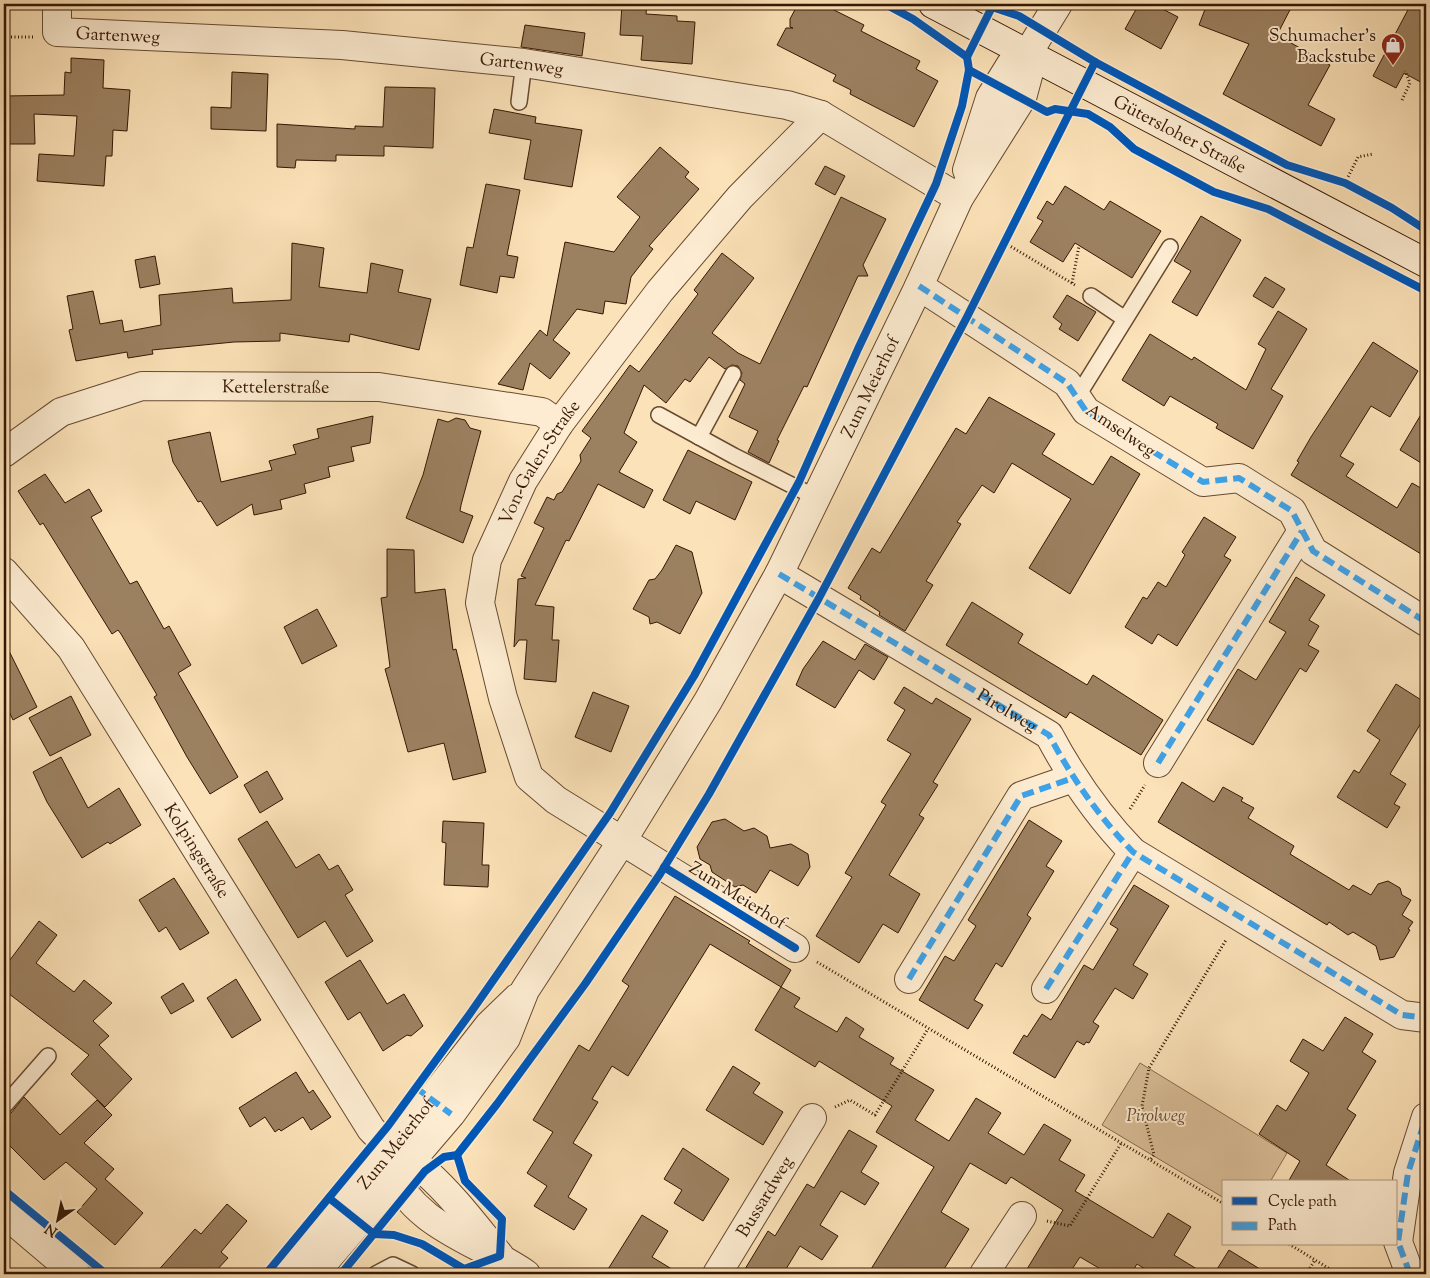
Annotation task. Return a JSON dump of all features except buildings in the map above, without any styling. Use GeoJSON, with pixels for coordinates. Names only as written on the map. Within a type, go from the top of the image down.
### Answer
{"type":"FeatureCollection","features":[{"type":"Feature","properties":{"kind":"street","name":"Gartenweg"},"geometry":{"type":"LineString","coordinates":[[57,4],[56,32],[342,45],[524,64],[787,105],[821,115],[959,198]]}},
{"type":"Feature","properties":{"kind":"street","name":"Gütersloher Straße"},"geometry":{"type":"LineString","coordinates":[[934,4],[1426,262]]}},
{"type":"Feature","properties":{"kind":"street"},"geometry":{"type":"LineString","coordinates":[[1028,53],[1058,4]]}},
{"type":"Feature","properties":{"kind":"street","name":"Zum Meierhof"},"geometry":{"type":"LineString","coordinates":[[288,1274],[393,1157],[451,1114],[506,1038],[525,990],[622,841],[708,701],[779,574],[919,286],[959,198],[1022,98],[1028,72],[1028,53]]}},
{"type":"Feature","properties":{"kind":"street","name":"Von-Galen-Straße"},"geometry":{"type":"LineString","coordinates":[[622,841],[548,795],[529,777],[502,698],[480,603],[487,560],[523,481],[560,424],[685,262],[740,197],[821,115]]}},
{"type":"Feature","properties":{"kind":"street","name":"Amselweg"},"geometry":{"type":"LineString","coordinates":[[919,286],[1067,384],[1086,410],[1203,482],[1239,478],[1292,511],[1313,551],[1426,622]]}},
{"type":"Feature","properties":{"kind":"street","name":"Kettelerstraße"},"geometry":{"type":"LineString","coordinates":[[4,453],[61,412],[142,386],[378,386],[542,412],[560,424]]}},
{"type":"Feature","properties":{"kind":"street"},"geometry":{"type":"LineString","coordinates":[[1158,763],[1302,531]]}},
{"type":"Feature","properties":{"kind":"street","name":"Kolpingstraße"},"geometry":{"type":"LineString","coordinates":[[4,572],[71,648],[393,1157],[411,1204],[442,1228],[473,1246],[491,1265],[526,1274]]}},
{"type":"Feature","properties":{"kind":"street","name":"Pirolweg"},"geometry":{"type":"LineString","coordinates":[[779,574],[1048,735],[1072,778],[1114,833],[1133,852],[1402,1015],[1426,1018]]}},
{"type":"Feature","properties":{"kind":"street"},"geometry":{"type":"LineString","coordinates":[[909,978],[1021,796],[1072,778]]}},
{"type":"Feature","properties":{"kind":"street","name":"Zum Meierhof"},"geometry":{"type":"LineString","coordinates":[[622,841],[796,948]]}},
{"type":"Feature","properties":{"kind":"street"},"geometry":{"type":"LineString","coordinates":[[1046,989],[1133,852]]}},
{"type":"Feature","properties":{"kind":"street"},"geometry":{"type":"LineString","coordinates":[[1410,1274],[1398,1242],[1408,1173],[1426,1117]]}},
{"type":"Feature","properties":{"kind":"street","name":"Bussardweg"},"geometry":{"type":"LineString","coordinates":[[717,1274],[812,1118]]}},
{"type":"Feature","properties":{"kind":"street","name":"Zum Meierhof"},"geometry":{"type":"LineString","coordinates":[[314,1274],[393,1157]]}},
{"type":"Feature","properties":{"kind":"street"},"geometry":{"type":"LineString","coordinates":[[4,1213],[76,1274]]}},
{"type":"Feature","properties":{"kind":"street"},"geometry":{"type":"LineString","coordinates":[[984,1274],[1022,1216]]}},
{"type":"Feature","properties":{"kind":"lane"},"geometry":{"type":"LineString","coordinates":[[519,102],[524,64]]}},
{"type":"Feature","properties":{"kind":"lane"},"geometry":{"type":"LineString","coordinates":[[1076,397],[1170,247]]}},
{"type":"Feature","properties":{"kind":"lane"},"geometry":{"type":"LineString","coordinates":[[1090,296],[1125,319]]}},
{"type":"Feature","properties":{"kind":"lane"},"geometry":{"type":"LineString","coordinates":[[699,437],[733,374]]}},
{"type":"Feature","properties":{"kind":"lane"},"geometry":{"type":"LineString","coordinates":[[659,415],[817,498]]}},
{"type":"Feature","properties":{"kind":"lane"},"geometry":{"type":"LineString","coordinates":[[4,1106],[48,1056]]}},
{"type":"Feature","properties":{"kind":"lane"},"geometry":{"type":"LineString","coordinates":[[376,1274],[393,1265],[412,1274]]}},
{"type":"Feature","properties":{"kind":"path"},"geometry":{"type":"LineString","coordinates":[[1402,100],[1410,83],[1405,71]]}},
{"type":"Feature","properties":{"kind":"path"},"geometry":{"type":"LineString","coordinates":[[1344,183],[1358,157],[1374,154]]}},
{"type":"Feature","properties":{"kind":"path"},"geometry":{"type":"LineString","coordinates":[[1005,243],[1090,296]]}},
{"type":"Feature","properties":{"kind":"path"},"geometry":{"type":"LineString","coordinates":[[1072,284],[1079,246]]}},
{"type":"Feature","properties":{"kind":"path"},"geometry":{"type":"LineString","coordinates":[[1114,833],[1158,763]]}},
{"type":"Feature","properties":{"kind":"path"},"geometry":{"type":"LineString","coordinates":[[1150,1160],[1154,1155],[1142,1106],[1149,1068],[1241,918]]}},
{"type":"Feature","properties":{"kind":"path"},"geometry":{"type":"LineString","coordinates":[[796,948],[1222,1203]]}},
{"type":"Feature","properties":{"kind":"path"},"geometry":{"type":"LineString","coordinates":[[812,1118],[850,1100],[875,1115],[928,1028]]}},
{"type":"Feature","properties":{"kind":"path"},"geometry":{"type":"LineString","coordinates":[[1022,1216],[1070,1226],[1122,1142]]}},
{"type":"Feature","properties":{"kind":"path"},"geometry":{"type":"LineString","coordinates":[[1292,1246],[1338,1274]]}},
{"type":"Feature","properties":{"kind":"path"},"geometry":{"type":"LineString","coordinates":[[1306,1274],[1315,1260]]}},
{"type":"Feature","properties":{"kind":"green space","name":"Pirolweg"},"geometry":{"type":"Polygon","coordinates":[[[1140,1063],[1287,1153],[1271,1180],[1222,1180],[1222,1197],[1102,1125],[1140,1063]]]}},
{"type":"Feature","properties":{"kind":"marked path"},"geometry":{"type":"LineString","coordinates":[[919,286],[1067,383],[1086,411],[1203,482],[1239,478],[1292,511],[1313,551],[1426,622]]}},
{"type":"Feature","properties":{"kind":"marked path"},"geometry":{"type":"LineString","coordinates":[[1158,763],[1302,531]]}},
{"type":"Feature","properties":{"kind":"marked path"},"geometry":{"type":"LineString","coordinates":[[779,574],[1049,735],[1087,796],[1133,852],[1402,1015],[1426,1018]]}},
{"type":"Feature","properties":{"kind":"marked path"},"geometry":{"type":"LineString","coordinates":[[909,979],[1021,796],[1073,778]]}},
{"type":"Feature","properties":{"kind":"marked path"},"geometry":{"type":"LineString","coordinates":[[1046,989],[1133,852]]}},
{"type":"Feature","properties":{"kind":"marked path"},"geometry":{"type":"LineString","coordinates":[[415,1087],[451,1114]]}},
{"type":"Feature","properties":{"kind":"marked path"},"geometry":{"type":"LineString","coordinates":[[1410,1274],[1398,1242],[1408,1173],[1426,1117]]}},
{"type":"Feature","properties":{"kind":"cycle path"},"geometry":{"type":"LineString","coordinates":[[885,4],[913,19],[967,57]]}},
{"type":"Feature","properties":{"kind":"cycle path"},"geometry":{"type":"LineString","coordinates":[[266,1274],[388,1126],[469,1015],[610,813],[694,676],[799,482],[858,349],[936,184],[962,106],[969,70],[967,57],[992,7],[1019,16],[1095,62],[967,317],[819,598],[709,794],[660,874],[585,984],[457,1155],[444,1157],[425,1171],[341,1274]]}},
{"type":"Feature","properties":{"kind":"cycle path"},"geometry":{"type":"LineString","coordinates":[[1095,62],[1287,165],[1345,183],[1392,208],[1426,230]]}},
{"type":"Feature","properties":{"kind":"cycle path"},"geometry":{"type":"LineString","coordinates":[[969,70],[1047,112],[1055,109],[1088,114],[1110,127],[1134,149],[1214,192],[1268,209],[1426,291]]}},
{"type":"Feature","properties":{"kind":"cycle path"},"geometry":{"type":"LineString","coordinates":[[664,867],[795,948]]}},
{"type":"Feature","properties":{"kind":"cycle path"},"geometry":{"type":"LineString","coordinates":[[329,1198],[374,1234],[394,1235],[422,1244],[464,1269],[500,1256],[502,1219],[465,1181],[457,1155]]}},
{"type":"Feature","properties":{"kind":"cycle path"},"geometry":{"type":"LineString","coordinates":[[4,1190],[106,1274]]}},
{"type":"Feature","properties":{"kind":"place","name":"Schumacher's Backstube"},"geometry":{"type":"Point","coordinates":[1393,66]}}]}
